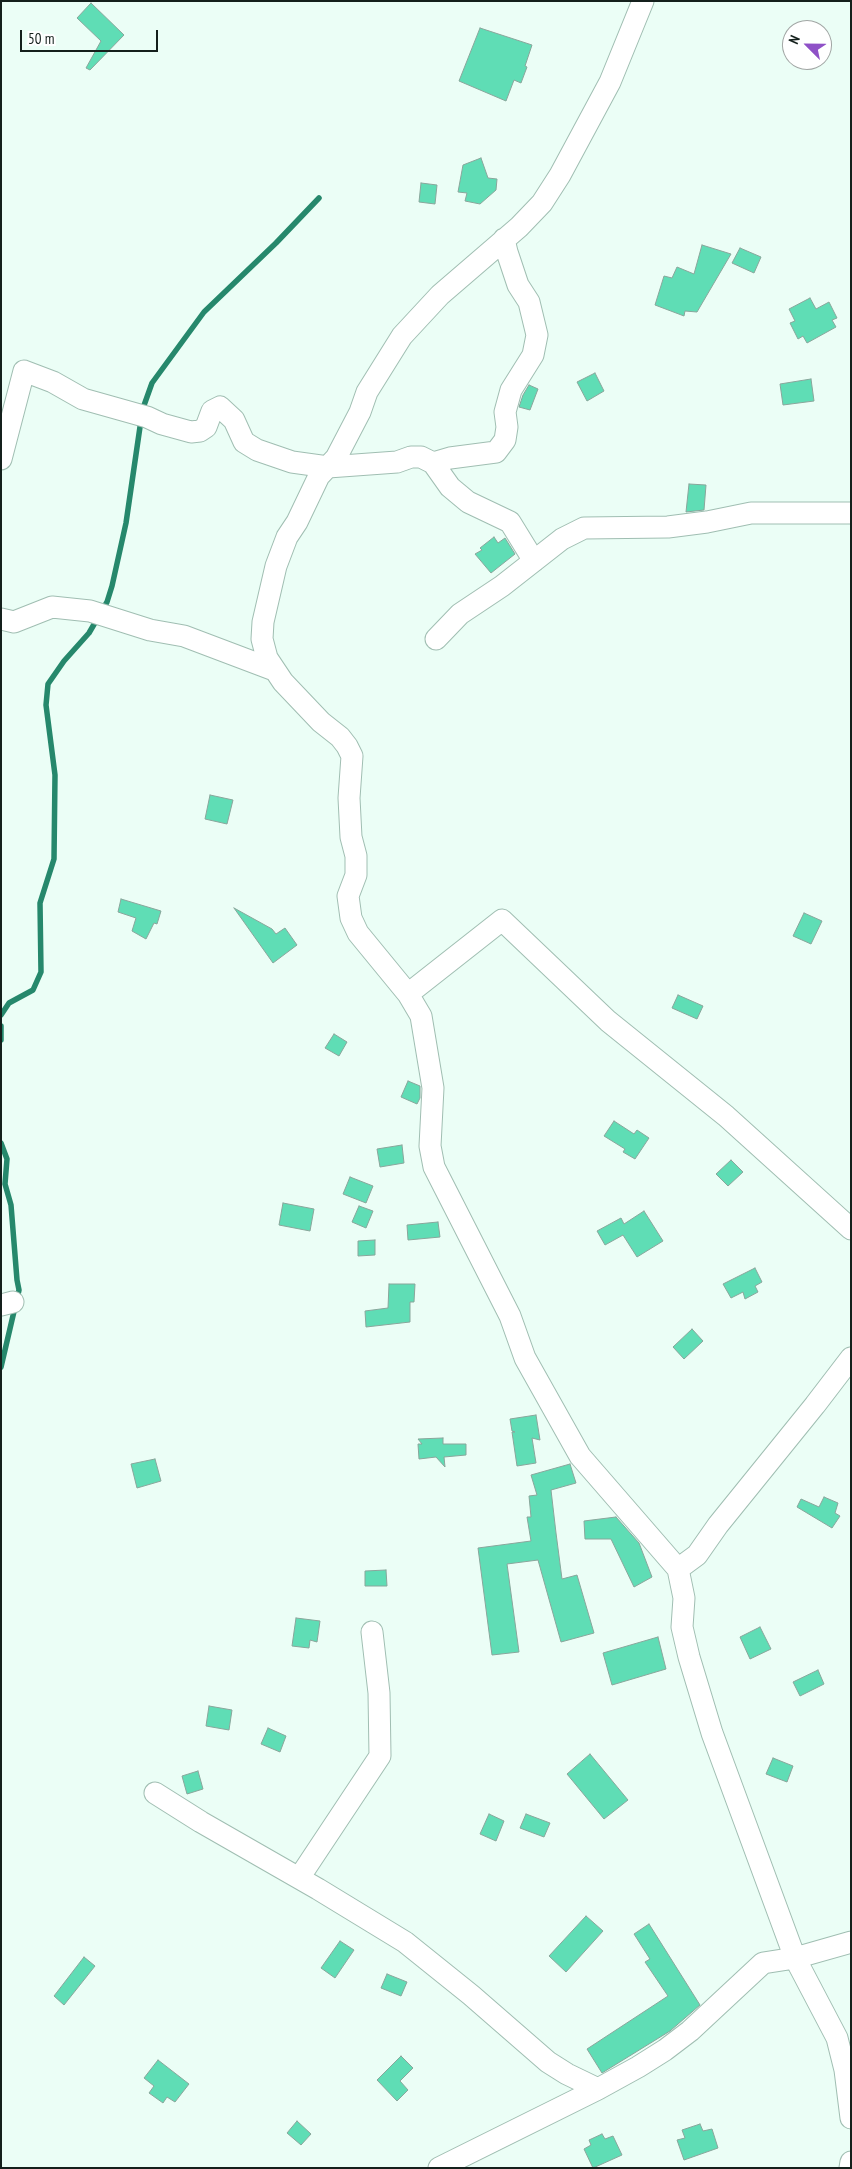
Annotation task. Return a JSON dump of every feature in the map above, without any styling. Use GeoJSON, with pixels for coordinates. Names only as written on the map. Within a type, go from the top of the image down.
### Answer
{"type":"FeatureCollection","features":[{"type":"Feature","properties":{"kind":"street"},"geometry":{"type":"LineString","coordinates":[[643,1],[610,82],[560,175],[542,203],[440,295],[402,336],[367,392],[360,412],[336,458],[319,476],[297,522],[287,537],[276,566],[262,630],[264,650],[282,682],[321,722],[340,737],[352,756],[349,798],[351,838],[356,856],[356,875],[348,896],[351,918],[358,933],[408,994],[421,1016],[433,1088],[430,1146],[434,1167],[510,1316],[525,1358],[580,1456],[678,1569],[684,1598],[682,1627],[712,1733],[795,1958],[837,2038],[845,2070],[851,2118]]}},
{"type":"Feature","properties":{"kind":"street"},"geometry":{"type":"LineString","coordinates":[[433,463],[450,458],[496,452],[505,440],[507,427],[505,412],[511,390],[533,355],[537,335],[529,302],[518,285],[506,252],[504,238]]}},
{"type":"Feature","properties":{"kind":"street"},"geometry":{"type":"LineString","coordinates":[[1,459],[24,371],[53,382],[83,399],[191,432],[200,431],[206,427],[212,411],[220,407],[234,420],[244,442],[257,450],[292,462],[328,467],[397,462],[411,457],[421,457],[433,463],[450,487],[468,502],[510,522],[534,561]]}},
{"type":"Feature","properties":{"kind":"street"},"geometry":{"type":"LineString","coordinates":[[436,639],[460,614],[502,586],[562,539],[584,528],[668,527],[707,522],[751,512],[851,513]]}},
{"type":"Feature","properties":{"kind":"street"},"geometry":{"type":"LineString","coordinates":[[1,620],[14,622],[52,607],[90,611],[150,630],[184,636],[274,670]]}},
{"type":"Feature","properties":{"kind":"street"},"geometry":{"type":"LineString","coordinates":[[408,994],[502,920],[608,1020],[726,1116],[851,1229]]}},
{"type":"Feature","properties":{"kind":"street"},"geometry":{"type":"LineString","coordinates":[[678,1569],[697,1555],[718,1524],[816,1405],[851,1358]]}},
{"type":"Feature","properties":{"kind":"street"},"geometry":{"type":"LineString","coordinates":[[299,1878],[380,1756],[379,1693],[372,1632]]}},
{"type":"Feature","properties":{"kind":"street"},"geometry":{"type":"LineString","coordinates":[[155,1793],[405,1942],[471,1995],[548,2062],[567,2074],[598,2089]]}},
{"type":"Feature","properties":{"kind":"street"},"geometry":{"type":"LineString","coordinates":[[439,2168],[598,2089],[638,2067],[672,2045],[763,1963],[795,1958],[851,1942]]}},
{"type":"Feature","properties":{"kind":"street"},"geometry":{"type":"LineString","coordinates":[[850,2168],[851,2162]]}},
{"type":"Feature","properties":{"kind":"building"},"geometry":{"type":"Polygon","coordinates":[[[91,3],[124,35],[90,70],[86,68],[101,41],[77,18],[91,3]]]}},
{"type":"Feature","properties":{"kind":"building"},"geometry":{"type":"Polygon","coordinates":[[[480,28],[532,45],[521,83],[514,80],[506,101],[459,81],[480,28]]]}},
{"type":"Feature","properties":{"kind":"building"},"geometry":{"type":"Polygon","coordinates":[[[481,158],[488,178],[497,179],[496,190],[480,204],[465,201],[467,193],[458,192],[463,165],[481,158]]]}},
{"type":"Feature","properties":{"kind":"building"},"geometry":{"type":"Polygon","coordinates":[[[421,183],[437,185],[435,204],[419,202],[421,183]]]}},
{"type":"Feature","properties":{"kind":"building"},"geometry":{"type":"Polygon","coordinates":[[[702,245],[731,254],[697,312],[685,311],[684,316],[655,305],[664,276],[672,278],[677,267],[694,274],[702,245]]]}},
{"type":"Feature","properties":{"kind":"building"},"geometry":{"type":"Polygon","coordinates":[[[740,248],[761,257],[754,273],[732,263],[740,248]]]}},
{"type":"Feature","properties":{"kind":"building"},"geometry":{"type":"Polygon","coordinates":[[[810,298],[816,309],[829,302],[837,318],[832,320],[836,327],[807,343],[803,336],[798,339],[790,323],[795,321],[789,309],[810,298]]]}},
{"type":"Feature","properties":{"kind":"building"},"geometry":{"type":"Polygon","coordinates":[[[595,373],[604,391],[587,401],[577,382],[595,373]]]}},
{"type":"Feature","properties":{"kind":"building"},"geometry":{"type":"Polygon","coordinates":[[[811,379],[814,401],[783,405],[780,384],[811,379]]]}},
{"type":"Feature","properties":{"kind":"building"},"geometry":{"type":"Polygon","coordinates":[[[529,385],[538,389],[530,410],[519,407],[529,385]]]}},
{"type":"Feature","properties":{"kind":"building"},"geometry":{"type":"Polygon","coordinates":[[[689,484],[706,485],[704,510],[686,512],[689,484]]]}},
{"type":"Feature","properties":{"kind":"building"},"geometry":{"type":"Polygon","coordinates":[[[494,537],[498,543],[505,538],[515,554],[491,573],[475,554],[482,550],[480,548],[494,537]]]}},
{"type":"Feature","properties":{"kind":"building"},"geometry":{"type":"Polygon","coordinates":[[[210,795],[233,800],[227,824],[205,819],[210,795]]]}},
{"type":"Feature","properties":{"kind":"building"},"geometry":{"type":"Polygon","coordinates":[[[121,899],[161,911],[157,924],[154,923],[146,939],[132,931],[136,918],[118,912],[121,899]]]}},
{"type":"Feature","properties":{"kind":"building"},"geometry":{"type":"Polygon","coordinates":[[[234,908],[272,929],[276,934],[285,928],[297,945],[273,963],[234,908]]]}},
{"type":"Feature","properties":{"kind":"building"},"geometry":{"type":"Polygon","coordinates":[[[804,913],[822,921],[811,944],[793,936],[804,913]]]}},
{"type":"Feature","properties":{"kind":"building"},"geometry":{"type":"Polygon","coordinates":[[[678,995],[703,1006],[697,1019],[672,1008],[678,995]]]}},
{"type":"Feature","properties":{"kind":"building"},"geometry":{"type":"Polygon","coordinates":[[[334,1034],[347,1042],[339,1056],[325,1048],[334,1034]]]}},
{"type":"Feature","properties":{"kind":"building"},"geometry":{"type":"Polygon","coordinates":[[[408,1081],[420,1086],[420,1098],[417,1104],[401,1097],[408,1081]]]}},
{"type":"Feature","properties":{"kind":"building"},"geometry":{"type":"Polygon","coordinates":[[[614,1121],[634,1134],[637,1130],[649,1138],[635,1159],[623,1152],[625,1149],[604,1136],[614,1121]]]}},
{"type":"Feature","properties":{"kind":"building"},"geometry":{"type":"Polygon","coordinates":[[[402,1145],[404,1163],[380,1167],[377,1149],[402,1145]]]}},
{"type":"Feature","properties":{"kind":"building"},"geometry":{"type":"Polygon","coordinates":[[[731,1160],[743,1172],[728,1186],[716,1174],[731,1160]]]}},
{"type":"Feature","properties":{"kind":"building"},"geometry":{"type":"Polygon","coordinates":[[[350,1177],[373,1186],[366,1203],[343,1194],[350,1177]]]}},
{"type":"Feature","properties":{"kind":"building"},"geometry":{"type":"Polygon","coordinates":[[[283,1203],[314,1209],[310,1231],[279,1225],[283,1203]]]}},
{"type":"Feature","properties":{"kind":"building"},"geometry":{"type":"Polygon","coordinates":[[[359,1206],[373,1211],[366,1228],[352,1222],[359,1206]]]}},
{"type":"Feature","properties":{"kind":"building"},"geometry":{"type":"Polygon","coordinates":[[[644,1211],[663,1241],[637,1257],[623,1235],[605,1245],[597,1231],[621,1218],[624,1224],[644,1211]]]}},
{"type":"Feature","properties":{"kind":"building"},"geometry":{"type":"Polygon","coordinates":[[[438,1222],[440,1237],[408,1240],[407,1225],[438,1222]]]}},
{"type":"Feature","properties":{"kind":"building"},"geometry":{"type":"Polygon","coordinates":[[[375,1240],[375,1255],[358,1256],[358,1241],[375,1240]]]}},
{"type":"Feature","properties":{"kind":"building"},"geometry":{"type":"Polygon","coordinates":[[[755,1268],[762,1282],[755,1286],[758,1292],[745,1299],[743,1292],[731,1298],[723,1284],[755,1268]]]}},
{"type":"Feature","properties":{"kind":"building"},"geometry":{"type":"Polygon","coordinates":[[[389,1284],[415,1284],[414,1302],[410,1302],[410,1322],[366,1327],[365,1311],[388,1308],[389,1284]]]}},
{"type":"Feature","properties":{"kind":"building"},"geometry":{"type":"Polygon","coordinates":[[[692,1329],[703,1341],[684,1359],[673,1347],[692,1329]]]}},
{"type":"Feature","properties":{"kind":"building"},"geometry":{"type":"Polygon","coordinates":[[[536,1415],[540,1440],[532,1438],[536,1463],[517,1466],[512,1432],[515,1432],[512,1431],[510,1419],[536,1415]]]}},
{"type":"Feature","properties":{"kind":"building"},"geometry":{"type":"Polygon","coordinates":[[[443,1438],[443,1444],[466,1444],[466,1455],[444,1457],[445,1467],[436,1457],[419,1459],[418,1444],[422,1444],[418,1439],[443,1438]]]}},
{"type":"Feature","properties":{"kind":"building"},"geometry":{"type":"Polygon","coordinates":[[[155,1459],[161,1481],[137,1488],[131,1464],[155,1459]]]}},
{"type":"Feature","properties":{"kind":"building"},"geometry":{"type":"Polygon","coordinates":[[[570,1464],[576,1483],[551,1490],[562,1579],[577,1575],[594,1633],[561,1642],[538,1560],[507,1564],[519,1652],[492,1655],[478,1548],[531,1541],[527,1517],[531,1517],[529,1496],[537,1495],[531,1475],[570,1464]]]}},
{"type":"Feature","properties":{"kind":"building"},"geometry":{"type":"Polygon","coordinates":[[[824,1497],[838,1503],[835,1513],[840,1516],[832,1528],[797,1507],[801,1499],[819,1507],[824,1497]]]}},
{"type":"Feature","properties":{"kind":"building"},"geometry":{"type":"Polygon","coordinates":[[[616,1517],[639,1543],[652,1577],[634,1587],[611,1539],[585,1539],[584,1521],[616,1517]]]}},
{"type":"Feature","properties":{"kind":"building"},"geometry":{"type":"Polygon","coordinates":[[[386,1570],[387,1586],[365,1586],[365,1571],[386,1570]]]}},
{"type":"Feature","properties":{"kind":"building"},"geometry":{"type":"Polygon","coordinates":[[[296,1618],[320,1621],[317,1642],[310,1640],[309,1648],[292,1646],[296,1618]]]}},
{"type":"Feature","properties":{"kind":"building"},"geometry":{"type":"Polygon","coordinates":[[[760,1627],[771,1649],[750,1659],[740,1637],[760,1627]]]}},
{"type":"Feature","properties":{"kind":"building"},"geometry":{"type":"Polygon","coordinates":[[[658,1637],[666,1669],[612,1685],[603,1653],[658,1637]]]}},
{"type":"Feature","properties":{"kind":"building"},"geometry":{"type":"Polygon","coordinates":[[[818,1670],[824,1684],[800,1696],[793,1682],[818,1670]]]}},
{"type":"Feature","properties":{"kind":"building"},"geometry":{"type":"Polygon","coordinates":[[[209,1706],[232,1710],[229,1730],[206,1726],[209,1706]]]}},
{"type":"Feature","properties":{"kind":"building"},"geometry":{"type":"Polygon","coordinates":[[[268,1728],[286,1736],[280,1752],[261,1744],[268,1728]]]}},
{"type":"Feature","properties":{"kind":"building"},"geometry":{"type":"Polygon","coordinates":[[[590,1754],[628,1800],[604,1819],[567,1774],[590,1754]]]}},
{"type":"Feature","properties":{"kind":"building"},"geometry":{"type":"Polygon","coordinates":[[[773,1758],[793,1766],[787,1782],[766,1774],[773,1758]]]}},
{"type":"Feature","properties":{"kind":"building"},"geometry":{"type":"Polygon","coordinates":[[[198,1771],[203,1789],[187,1794],[182,1776],[198,1771]]]}},
{"type":"Feature","properties":{"kind":"building"},"geometry":{"type":"Polygon","coordinates":[[[489,1814],[504,1821],[496,1841],[480,1834],[489,1814]]]}},
{"type":"Feature","properties":{"kind":"building"},"geometry":{"type":"Polygon","coordinates":[[[526,1814],[550,1823],[544,1837],[520,1828],[526,1814]]]}},
{"type":"Feature","properties":{"kind":"building"},"geometry":{"type":"Polygon","coordinates":[[[586,1916],[603,1931],[566,1972],[549,1956],[586,1916]]]}},
{"type":"Feature","properties":{"kind":"building"},"geometry":{"type":"Polygon","coordinates":[[[649,1924],[700,2005],[670,2031],[602,2073],[587,2049],[668,1996],[645,1962],[650,1959],[634,1934],[649,1924]]]}},
{"type":"Feature","properties":{"kind":"building"},"geometry":{"type":"Polygon","coordinates":[[[340,1941],[354,1950],[335,1978],[321,1968],[340,1941]]]}},
{"type":"Feature","properties":{"kind":"building"},"geometry":{"type":"Polygon","coordinates":[[[84,1957],[95,1966],[64,2005],[54,1996],[84,1957]]]}},
{"type":"Feature","properties":{"kind":"building"},"geometry":{"type":"Polygon","coordinates":[[[387,1974],[407,1982],[401,1996],[381,1988],[387,1974]]]}},
{"type":"Feature","properties":{"kind":"building"},"geometry":{"type":"Polygon","coordinates":[[[401,2056],[413,2068],[400,2081],[408,2090],[397,2101],[377,2080],[401,2056]]]}},
{"type":"Feature","properties":{"kind":"building"},"geometry":{"type":"Polygon","coordinates":[[[158,2060],[189,2084],[175,2102],[167,2097],[163,2103],[149,2093],[154,2086],[144,2078],[158,2060]]]}},
{"type":"Feature","properties":{"kind":"building"},"geometry":{"type":"Polygon","coordinates":[[[297,2121],[311,2134],[301,2145],[287,2133],[297,2121]]]}},
{"type":"Feature","properties":{"kind":"building"},"geometry":{"type":"Polygon","coordinates":[[[700,2124],[703,2131],[712,2129],[718,2148],[684,2160],[677,2140],[685,2138],[682,2130],[700,2124]]]}},
{"type":"Feature","properties":{"kind":"building"},"geometry":{"type":"Polygon","coordinates":[[[602,2134],[605,2139],[613,2136],[622,2155],[593,2168],[584,2149],[591,2145],[589,2140],[602,2134]]]}},
{"type":"Feature","properties":{"kind":"waterway"},"geometry":{"type":"LineString","coordinates":[[142,411],[152,383],[204,312],[276,243],[319,198]]}},
{"type":"Feature","properties":{"kind":"waterway"},"geometry":{"type":"LineString","coordinates":[[1,1015],[9,1003],[33,990],[41,972],[40,903],[54,859],[55,775],[46,705],[48,684],[64,661],[89,633],[107,602],[126,523],[141,420]]}},
{"type":"Feature","properties":{"kind":"waterway"},"geometry":{"type":"LineString","coordinates":[[1,1026],[1,1040]]}},
{"type":"Feature","properties":{"kind":"waterway"},"geometry":{"type":"LineString","coordinates":[[1,1143],[7,1159],[5,1184],[11,1205],[19,1290],[1,1367]]}}]}
